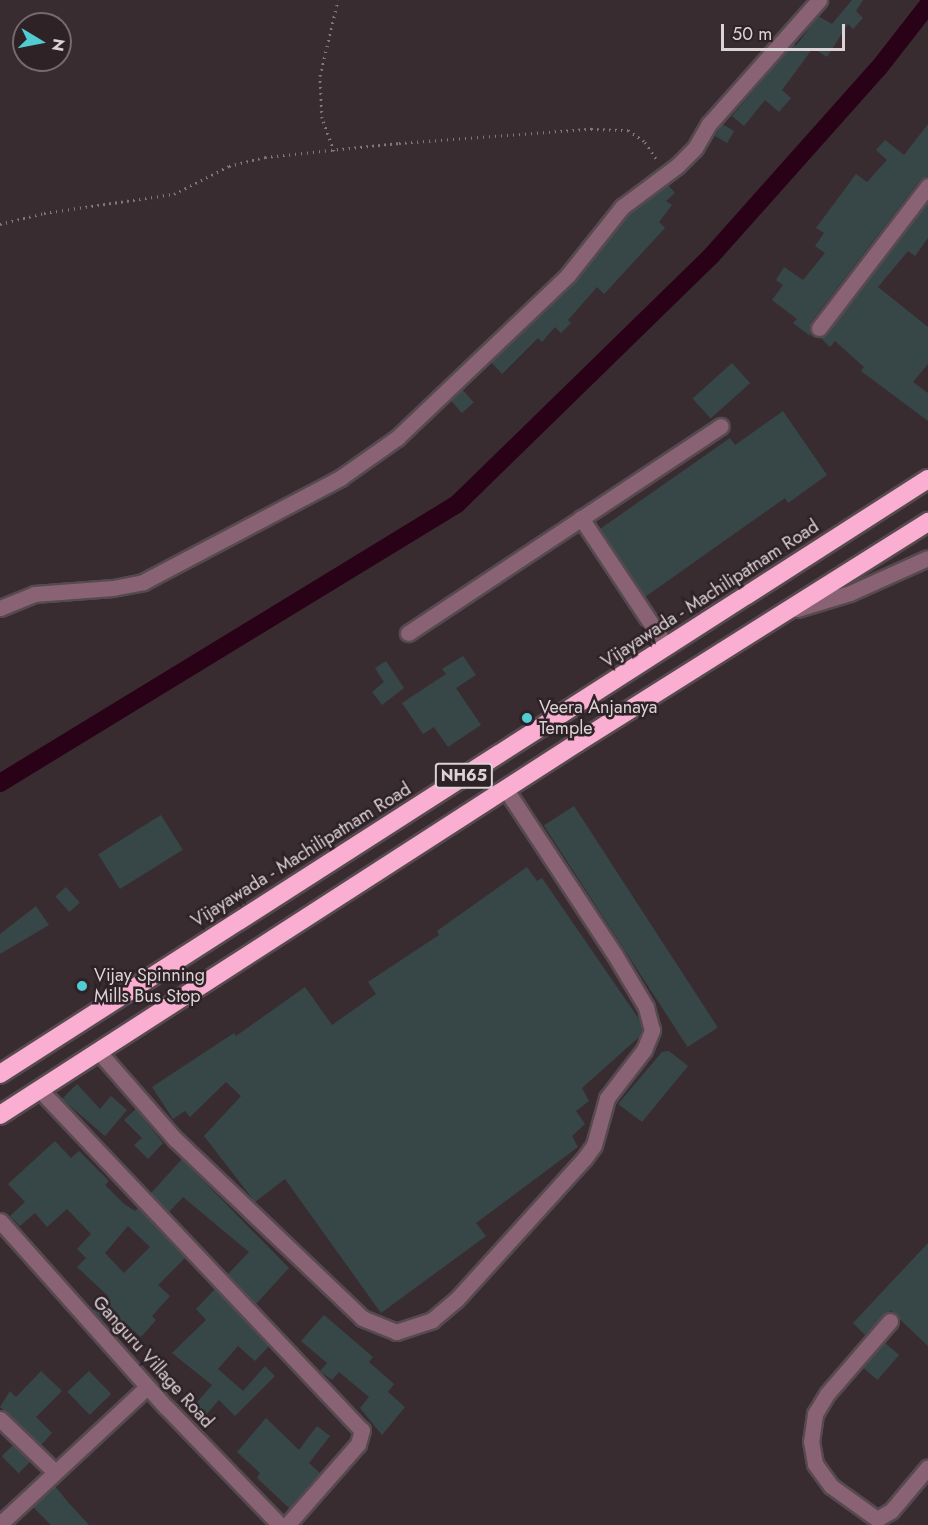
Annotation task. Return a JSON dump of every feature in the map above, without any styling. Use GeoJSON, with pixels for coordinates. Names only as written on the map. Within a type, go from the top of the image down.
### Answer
{"type":"FeatureCollection","features":[{"type":"Feature","properties":{"kind":"highway","name":"Vijayawada - Machilipatnam Road"},"geometry":{"type":"LineString","coordinates":[[0,1074],[928,479]]}},
{"type":"Feature","properties":{"kind":"highway","name":"NH65"},"geometry":{"type":"LineString","coordinates":[[0,1115],[778,615],[928,522]]}},
{"type":"Feature","properties":{"kind":"street"},"geometry":{"type":"LineString","coordinates":[[0,608],[34,594],[113,588],[143,582],[340,478],[426,415],[461,376],[568,275],[622,207],[665,172],[677,166],[695,148],[710,124],[819,0]]}},
{"type":"Feature","properties":{"kind":"street"},"geometry":{"type":"LineString","coordinates":[[819,328],[928,186]]}},
{"type":"Feature","properties":{"kind":"street"},"geometry":{"type":"LineString","coordinates":[[408,633],[721,426]]}},
{"type":"Feature","properties":{"kind":"street"},"geometry":{"type":"LineString","coordinates":[[581,518],[666,646]]}},
{"type":"Feature","properties":{"kind":"street"},"geometry":{"type":"LineString","coordinates":[[778,615],[850,593],[928,558]]}},
{"type":"Feature","properties":{"kind":"street"},"geometry":{"type":"LineString","coordinates":[[99,1052],[175,1139],[362,1318],[396,1332],[432,1320],[456,1300],[584,1159],[594,1145],[607,1098],[644,1050],[652,1030],[646,1007],[615,955],[506,790]]}},
{"type":"Feature","properties":{"kind":"street"},"geometry":{"type":"LineString","coordinates":[[40,1090],[362,1430],[358,1444],[287,1525]]}},
{"type":"Feature","properties":{"kind":"street","name":"Ganguru Village Road"},"geometry":{"type":"LineString","coordinates":[[0,1221],[147,1387],[280,1525]]}},
{"type":"Feature","properties":{"kind":"street"},"geometry":{"type":"LineString","coordinates":[[890,1322],[827,1394],[815,1414],[810,1442],[815,1464],[831,1486],[878,1519],[891,1511],[928,1467]]}},
{"type":"Feature","properties":{"kind":"street"},"geometry":{"type":"LineString","coordinates":[[0,1524],[54,1471],[147,1387]]}},
{"type":"Feature","properties":{"kind":"street"},"geometry":{"type":"LineString","coordinates":[[0,1419],[54,1471]]}},
{"type":"Feature","properties":{"kind":"path"},"geometry":{"type":"LineString","coordinates":[[334,151],[322,118],[320,76],[338,0]]}},
{"type":"Feature","properties":{"kind":"path"},"geometry":{"type":"LineString","coordinates":[[0,224],[44,213],[174,194],[230,166],[265,157],[591,129],[628,130],[645,142],[665,172]]}},
{"type":"Feature","properties":{"kind":"building"},"geometry":{"type":"Polygon","coordinates":[[[852,0],[863,0],[856,11],[863,18],[853,29],[848,24],[827,57],[813,48],[782,90],[791,98],[779,112],[765,100],[744,126],[732,116],[793,44],[796,46],[818,16],[832,24],[852,0]]]}},
{"type":"Feature","properties":{"kind":"building"},"geometry":{"type":"Polygon","coordinates":[[[722,124],[734,131],[727,143],[715,136],[722,124]]]}},
{"type":"Feature","properties":{"kind":"building"},"geometry":{"type":"Polygon","coordinates":[[[928,124],[928,176],[920,180],[811,322],[810,336],[793,323],[797,319],[772,300],[783,285],[776,280],[784,267],[803,280],[825,253],[815,246],[824,233],[816,228],[856,174],[867,182],[887,160],[876,150],[885,140],[904,155],[928,124]]]}},
{"type":"Feature","properties":{"kind":"building"},"geometry":{"type":"Polygon","coordinates":[[[668,185],[675,193],[666,201],[672,205],[659,222],[665,228],[604,294],[597,287],[568,320],[571,323],[561,333],[555,327],[542,342],[538,338],[502,374],[491,362],[575,282],[629,214],[668,185]]]}},
{"type":"Feature","properties":{"kind":"building"},"geometry":{"type":"Polygon","coordinates":[[[928,202],[928,238],[915,256],[908,251],[878,287],[928,327],[928,364],[913,382],[928,393],[928,421],[861,371],[864,367],[835,341],[830,347],[820,337],[827,334],[928,202]]]}},
{"type":"Feature","properties":{"kind":"building"},"geometry":{"type":"Polygon","coordinates":[[[732,363],[750,383],[711,419],[693,398],[732,363]]]}},
{"type":"Feature","properties":{"kind":"building"},"geometry":{"type":"Polygon","coordinates":[[[462,389],[474,403],[462,413],[450,399],[462,389]]]}},
{"type":"Feature","properties":{"kind":"building"},"geometry":{"type":"Polygon","coordinates":[[[783,411],[827,475],[788,503],[785,498],[645,597],[600,529],[730,438],[735,445],[783,411]]]}},
{"type":"Feature","properties":{"kind":"building"},"geometry":{"type":"Polygon","coordinates":[[[463,656],[476,675],[456,688],[481,725],[448,747],[434,727],[423,734],[402,703],[446,674],[442,669],[463,656]]]}},
{"type":"Feature","properties":{"kind":"building"},"geometry":{"type":"Polygon","coordinates":[[[386,661],[404,688],[382,705],[372,692],[384,682],[375,668],[386,661]]]}},
{"type":"Feature","properties":{"kind":"building"},"geometry":{"type":"Polygon","coordinates":[[[574,806],[718,1027],[688,1047],[544,826],[574,806]]]}},
{"type":"Feature","properties":{"kind":"building"},"geometry":{"type":"Polygon","coordinates":[[[161,815],[183,850],[120,889],[98,854],[161,815]]]}},
{"type":"Feature","properties":{"kind":"building"},"geometry":{"type":"Polygon","coordinates":[[[527,867],[537,881],[542,878],[639,1019],[642,1029],[639,1037],[582,1088],[589,1101],[576,1111],[585,1124],[572,1136],[578,1147],[476,1223],[486,1236],[381,1313],[285,1179],[255,1202],[204,1136],[241,1096],[226,1082],[190,1117],[185,1111],[173,1119],[152,1087],[234,1033],[236,1036],[305,987],[332,1025],[376,994],[368,982],[439,935],[437,931],[527,867]]]}},
{"type":"Feature","properties":{"kind":"building"},"geometry":{"type":"Polygon","coordinates":[[[66,887],[80,903],[69,912],[55,896],[66,887]]]}},
{"type":"Feature","properties":{"kind":"building"},"geometry":{"type":"Polygon","coordinates":[[[36,906],[49,925],[0,954],[0,934],[36,906]]]}},
{"type":"Feature","properties":{"kind":"building"},"geometry":{"type":"Polygon","coordinates":[[[669,1051],[688,1066],[642,1122],[618,1104],[662,1052],[669,1051]]]}},
{"type":"Feature","properties":{"kind":"building"},"geometry":{"type":"Polygon","coordinates":[[[77,1084],[100,1109],[111,1096],[127,1110],[105,1136],[62,1099],[77,1084]]]}},
{"type":"Feature","properties":{"kind":"building"},"geometry":{"type":"Polygon","coordinates":[[[136,1109],[163,1143],[148,1159],[134,1145],[142,1138],[124,1120],[136,1109]]]}},
{"type":"Feature","properties":{"kind":"building"},"geometry":{"type":"Polygon","coordinates":[[[55,1141],[71,1158],[79,1151],[109,1181],[105,1185],[124,1204],[135,1211],[138,1208],[185,1258],[158,1285],[170,1296],[152,1316],[156,1320],[141,1337],[131,1329],[124,1337],[93,1311],[108,1296],[77,1267],[86,1258],[77,1249],[91,1234],[67,1209],[47,1227],[35,1213],[20,1226],[10,1216],[25,1202],[8,1184],[55,1141]],[[128,1226],[105,1253],[124,1273],[150,1247],[128,1226]]]}},
{"type":"Feature","properties":{"kind":"building"},"geometry":{"type":"Polygon","coordinates":[[[182,1159],[289,1268],[256,1304],[228,1274],[249,1252],[183,1197],[169,1212],[151,1193],[182,1159]]]}},
{"type":"Feature","properties":{"kind":"building"},"geometry":{"type":"Polygon","coordinates":[[[928,1243],[928,1346],[891,1311],[883,1315],[865,1335],[853,1323],[928,1243]]]}},
{"type":"Feature","properties":{"kind":"building"},"geometry":{"type":"Polygon","coordinates":[[[215,1289],[269,1346],[255,1361],[238,1346],[218,1369],[243,1391],[265,1366],[275,1376],[235,1416],[219,1400],[204,1417],[193,1407],[212,1385],[172,1353],[206,1320],[196,1309],[215,1289]]]}},
{"type":"Feature","properties":{"kind":"building"},"geometry":{"type":"Polygon","coordinates":[[[324,1315],[373,1357],[369,1362],[394,1384],[388,1392],[405,1407],[382,1435],[360,1408],[369,1397],[339,1372],[332,1380],[320,1371],[327,1363],[301,1341],[324,1315]]]}},
{"type":"Feature","properties":{"kind":"building"},"geometry":{"type":"Polygon","coordinates":[[[884,1342],[899,1355],[877,1380],[862,1367],[884,1342]]]}},
{"type":"Feature","properties":{"kind":"building"},"geometry":{"type":"Polygon","coordinates":[[[41,1371],[62,1391],[36,1417],[52,1433],[41,1445],[0,1407],[10,1391],[16,1397],[41,1371]]]}},
{"type":"Feature","properties":{"kind":"building"},"geometry":{"type":"Polygon","coordinates":[[[89,1371],[111,1394],[90,1415],[67,1392],[89,1371]]]}},
{"type":"Feature","properties":{"kind":"building"},"geometry":{"type":"Polygon","coordinates":[[[266,1418],[299,1450],[317,1426],[330,1436],[309,1463],[320,1473],[289,1508],[257,1478],[260,1473],[237,1452],[266,1418]]]}},
{"type":"Feature","properties":{"kind":"building"},"geometry":{"type":"Polygon","coordinates":[[[13,1445],[30,1462],[19,1473],[2,1456],[13,1445]]]}},
{"type":"Feature","properties":{"kind":"building"},"geometry":{"type":"Polygon","coordinates":[[[55,1486],[89,1525],[51,1525],[33,1507],[55,1486]]]}},
{"type":"Feature","properties":{"kind":"waterway"},"geometry":{"type":"LineString","coordinates":[[0,783],[457,504],[712,255],[878,69],[928,5]]}},
{"type":"Feature","properties":{"kind":"place","name":"Veera Anjanaya Temple"},"geometry":{"type":"Point","coordinates":[527,718]}},
{"type":"Feature","properties":{"kind":"place","name":"Vijay Spinning Mills Bus Stop"},"geometry":{"type":"Point","coordinates":[82,986]}}]}
